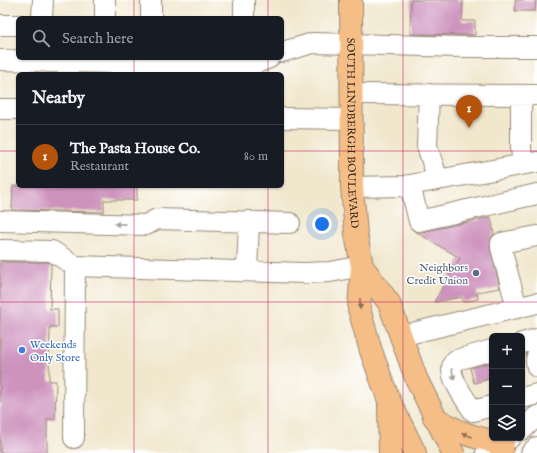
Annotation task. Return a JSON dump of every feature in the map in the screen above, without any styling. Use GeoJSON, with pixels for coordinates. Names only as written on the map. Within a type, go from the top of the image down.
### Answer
{"type":"FeatureCollection","features":[{"type":"Feature","properties":{"kind":"main road","name":"SOUTH LINDBERGH BOULEVARD"},"geometry":{"type":"LineString","coordinates":[[351,0],[352,187],[356,234],[362,266],[359,309],[371,352],[388,398],[415,453]]}},
{"type":"Feature","properties":{"kind":"main road","name":"SOUTH LINDBERGH BOULEVARD"},"geometry":{"type":"LineString","coordinates":[[362,266],[389,303],[416,378],[453,453]]}},
{"type":"Feature","properties":{"kind":"main road"},"geometry":{"type":"LineString","coordinates":[[388,398],[390,453]]}},
{"type":"Feature","properties":{"kind":"main road"},"geometry":{"type":"LineString","coordinates":[[434,417],[456,431],[500,447]]}},
{"type":"Feature","properties":{"kind":"lane"},"geometry":{"type":"LineString","coordinates":[[42,16],[43,0]]}},
{"type":"Feature","properties":{"kind":"lane"},"geometry":{"type":"LineString","coordinates":[[105,0],[105,16]]}},
{"type":"Feature","properties":{"kind":"lane"},"geometry":{"type":"LineString","coordinates":[[151,0],[151,16]]}},
{"type":"Feature","properties":{"kind":"lane"},"geometry":{"type":"LineString","coordinates":[[244,0],[244,16]]}},
{"type":"Feature","properties":{"kind":"lane"},"geometry":{"type":"LineString","coordinates":[[0,25],[16,25]]}},
{"type":"Feature","properties":{"kind":"lane"},"geometry":{"type":"LineString","coordinates":[[284,51],[313,44],[537,47]]}},
{"type":"Feature","properties":{"kind":"lane"},"geometry":{"type":"LineString","coordinates":[[0,60],[16,60]]}},
{"type":"Feature","properties":{"kind":"lane"},"geometry":{"type":"LineString","coordinates":[[78,60],[194,63],[238,68],[265,60]]}},
{"type":"Feature","properties":{"kind":"lane"},"geometry":{"type":"LineString","coordinates":[[351,94],[529,95],[521,149],[530,163],[410,185],[352,187]]}},
{"type":"Feature","properties":{"kind":"lane"},"geometry":{"type":"LineString","coordinates":[[429,94],[427,146],[438,180]]}},
{"type":"Feature","properties":{"kind":"lane"},"geometry":{"type":"LineString","coordinates":[[0,109],[16,108]]}},
{"type":"Feature","properties":{"kind":"lane"},"geometry":{"type":"LineString","coordinates":[[284,118],[351,119]]}},
{"type":"Feature","properties":{"kind":"lane"},"geometry":{"type":"LineString","coordinates":[[410,185],[420,221],[537,194]]}},
{"type":"Feature","properties":{"kind":"lane"},"geometry":{"type":"LineString","coordinates":[[104,211],[253,222],[290,223]]}},
{"type":"Feature","properties":{"kind":"lane"},"geometry":{"type":"LineString","coordinates":[[0,222],[146,225],[158,215]]}},
{"type":"Feature","properties":{"kind":"lane"},"geometry":{"type":"LineString","coordinates":[[252,271],[253,222]]}},
{"type":"Feature","properties":{"kind":"lane"},"geometry":{"type":"LineString","coordinates":[[517,308],[501,244],[537,236]]}},
{"type":"Feature","properties":{"kind":"lane"},"geometry":{"type":"LineString","coordinates":[[0,250],[52,251],[75,266],[330,272],[362,266]]}},
{"type":"Feature","properties":{"kind":"lane"},"geometry":{"type":"LineString","coordinates":[[74,438],[75,266]]}},
{"type":"Feature","properties":{"kind":"lane"},"geometry":{"type":"LineString","coordinates":[[400,336],[537,303]]}},
{"type":"Feature","properties":{"kind":"lane"},"geometry":{"type":"LineString","coordinates":[[525,342],[537,339]]}},
{"type":"Feature","properties":{"kind":"lane"},"geometry":{"type":"LineString","coordinates":[[483,409],[454,378],[451,370],[452,364],[456,360],[489,351]]}},
{"type":"Feature","properties":{"kind":"lane"},"geometry":{"type":"LineString","coordinates":[[537,356],[537,367]]}},
{"type":"Feature","properties":{"kind":"lane"},"geometry":{"type":"LineString","coordinates":[[525,397],[537,394]]}},
{"type":"Feature","properties":{"kind":"lane"},"geometry":{"type":"LineString","coordinates":[[525,427],[537,416]]}},
{"type":"Feature","properties":{"kind":"lane"},"geometry":{"type":"LineString","coordinates":[[530,453],[537,447]]}},
{"type":"Feature","properties":{"kind":"building"},"geometry":{"type":"Polygon","coordinates":[[[411,0],[463,0],[462,21],[475,21],[475,35],[410,34],[411,0]]]}},
{"type":"Feature","properties":{"kind":"building"},"geometry":{"type":"Polygon","coordinates":[[[515,0],[536,0],[535,11],[515,11],[515,0]]]}},
{"type":"Feature","properties":{"kind":"building"},"geometry":{"type":"Polygon","coordinates":[[[13,186],[16,186],[16,188],[137,188],[137,200],[104,200],[104,212],[12,210],[13,186]]]}},
{"type":"Feature","properties":{"kind":"building","name":"Neighbors Credit Union"},"geometry":{"type":"Polygon","coordinates":[[[491,217],[494,234],[491,238],[490,248],[500,288],[477,292],[478,299],[463,302],[462,297],[434,302],[460,258],[413,230],[422,232],[491,217]]]}},
{"type":"Feature","properties":{"kind":"building"},"geometry":{"type":"Polygon","coordinates":[[[0,262],[48,262],[51,264],[50,309],[58,309],[58,327],[50,327],[49,381],[56,381],[55,419],[47,419],[47,453],[0,453],[0,262]]]}},
{"type":"Feature","properties":{"kind":"building"},"geometry":{"type":"Polygon","coordinates":[[[489,363],[489,379],[474,383],[470,368],[489,363]]]}},
{"type":"Feature","properties":{"kind":"place","name":"The Pasta House Co."},"geometry":{"type":"Point","coordinates":[469,128]}},
{"type":"Feature","properties":{"kind":"place","name":"Neighbors Credit Union"},"geometry":{"type":"Point","coordinates":[476,273]}},
{"type":"Feature","properties":{"kind":"place","name":"Weekends Only Store"},"geometry":{"type":"Point","coordinates":[22,350]}}]}
